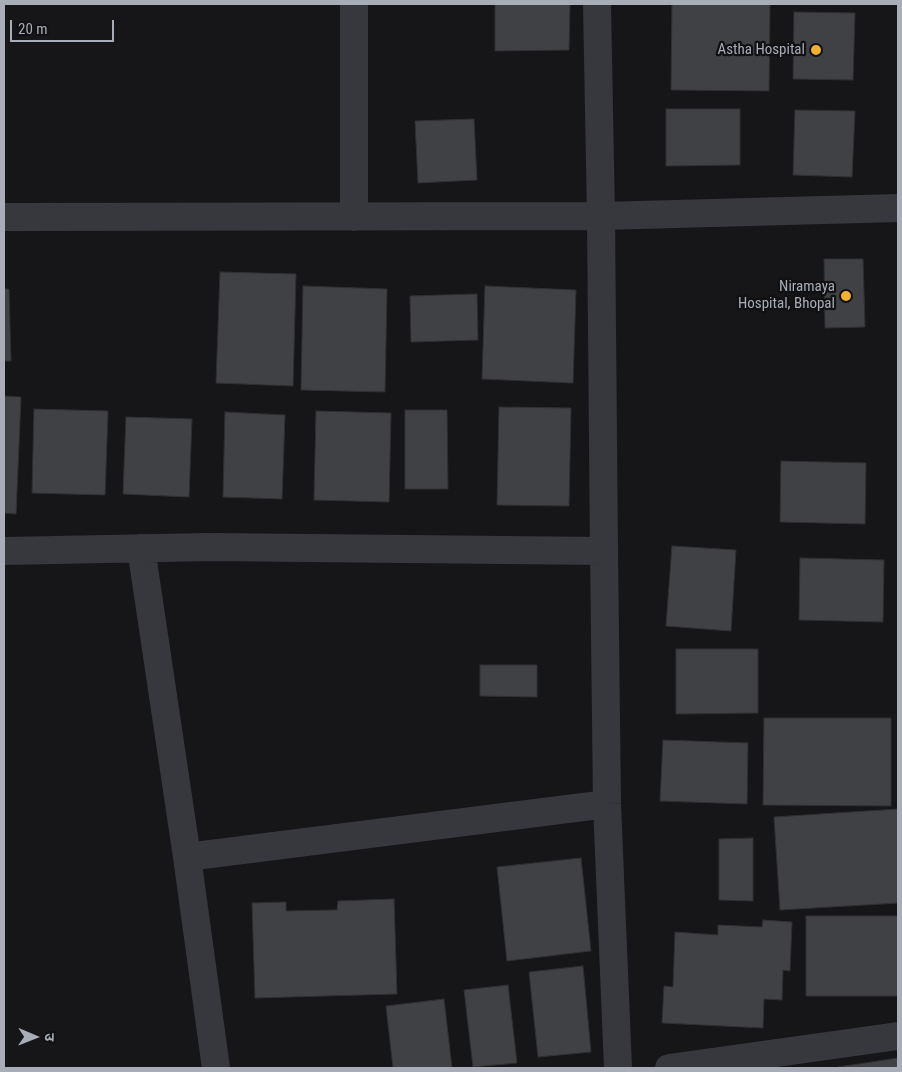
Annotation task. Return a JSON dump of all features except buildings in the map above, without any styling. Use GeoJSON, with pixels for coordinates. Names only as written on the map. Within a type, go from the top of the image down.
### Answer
{"type":"FeatureCollection","features":[{"type":"Feature","properties":{"kind":"street"},"geometry":{"type":"LineString","coordinates":[[354,4],[354,217]]}},
{"type":"Feature","properties":{"kind":"street"},"geometry":{"type":"LineString","coordinates":[[597,4],[607,804],[618,1068]]}},
{"type":"Feature","properties":{"kind":"street"},"geometry":{"type":"LineString","coordinates":[[4,217],[601,216],[898,208]]}},
{"type":"Feature","properties":{"kind":"street"},"geometry":{"type":"LineString","coordinates":[[4,550],[210,547],[604,551]]}},
{"type":"Feature","properties":{"kind":"street"},"geometry":{"type":"LineString","coordinates":[[141,548],[216,1068]]}},
{"type":"Feature","properties":{"kind":"street"},"geometry":{"type":"LineString","coordinates":[[187,857],[607,804]]}},
{"type":"Feature","properties":{"kind":"street"},"geometry":{"type":"LineString","coordinates":[[669,1068],[703,1066],[898,1036]]}},
{"type":"Feature","properties":{"kind":"place","name":"Astha Hospital"},"geometry":{"type":"Point","coordinates":[816,50]}},
{"type":"Feature","properties":{"kind":"place","name":"Niramaya Hospital, Bhopal"},"geometry":{"type":"Point","coordinates":[846,296]}}]}
